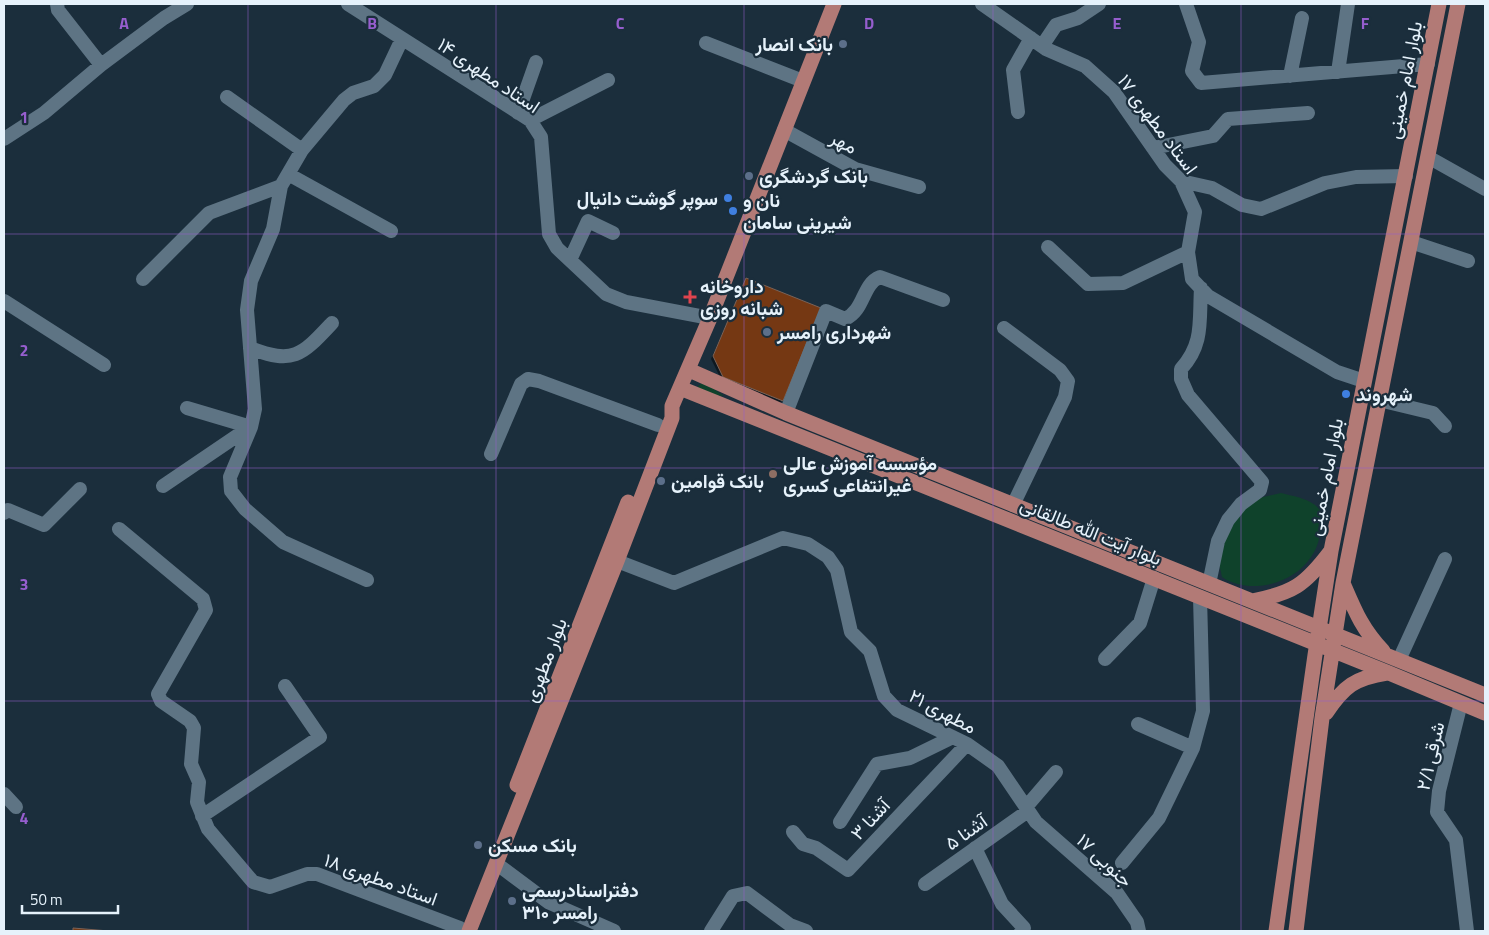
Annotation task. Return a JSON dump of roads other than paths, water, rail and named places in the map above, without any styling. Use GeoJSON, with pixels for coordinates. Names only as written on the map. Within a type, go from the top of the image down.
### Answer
{"type":"FeatureCollection","features":[{"type":"Feature","properties":{"kind":"main road","name":"بلوار مطهری"},"geometry":{"type":"LineString","coordinates":[[465,931],[646,470],[672,418],[672,406],[710,318],[834,4]]}},
{"type":"Feature","properties":{"kind":"main road","name":"بلوار امام خمینی"},"geometry":{"type":"LineString","coordinates":[[1276,931],[1316,644],[1331,551],[1439,4]]}},
{"type":"Feature","properties":{"kind":"main road","name":"بلوار امام خمینی"},"geometry":{"type":"LineString","coordinates":[[1296,931],[1322,718],[1343,583],[1458,4]]}},
{"type":"Feature","properties":{"kind":"main road","name":"بلوار آیت الله طالقانی"},"geometry":{"type":"LineString","coordinates":[[689,370],[786,413],[1485,695]]}},
{"type":"Feature","properties":{"kind":"main road"},"geometry":{"type":"LineString","coordinates":[[1364,381],[1381,392]]}},
{"type":"Feature","properties":{"kind":"main road","name":"بلوار آیت الله طالقانی"},"geometry":{"type":"LineString","coordinates":[[680,388],[1485,713]]}},
{"type":"Feature","properties":{"kind":"main road","name":"بلوار مطهری"},"geometry":{"type":"LineString","coordinates":[[465,931],[497,864],[617,561],[658,425],[665,412],[672,406]]}},
{"type":"Feature","properties":{"kind":"main road"},"geometry":{"type":"LineString","coordinates":[[1105,559],[1110,544]]}},
{"type":"Feature","properties":{"kind":"main road"},"geometry":{"type":"LineString","coordinates":[[1252,601],[1276,596],[1296,588],[1315,572],[1331,551]]}},
{"type":"Feature","properties":{"kind":"main road"},"geometry":{"type":"LineString","coordinates":[[1343,583],[1354,610],[1368,635],[1394,658]]}},
{"type":"Feature","properties":{"kind":"main road"},"geometry":{"type":"LineString","coordinates":[[1322,718],[1336,697],[1349,686],[1366,676],[1389,673]]}},
{"type":"Feature","properties":{"kind":"main road"},"geometry":{"type":"LineString","coordinates":[[1287,852],[1305,856]]}},
{"type":"Feature","properties":{"kind":"street"},"geometry":{"type":"LineString","coordinates":[[57,4],[58,10],[101,66]]}},
{"type":"Feature","properties":{"kind":"street"},"geometry":{"type":"LineString","coordinates":[[4,139],[44,113],[101,66],[164,18],[187,4]]}},
{"type":"Feature","properties":{"kind":"street","name":"استاد مطهری ۱۴"},"geometry":{"type":"LineString","coordinates":[[348,4],[530,120],[541,137],[549,234],[557,248],[606,294],[626,302],[710,318]]}},
{"type":"Feature","properties":{"kind":"street","name":"استاد مطهری ۱۷"},"geometry":{"type":"LineString","coordinates":[[982,4],[1037,42],[1085,66],[1114,92],[1165,165],[1181,181],[1195,212],[1188,252],[1192,279],[1208,296],[1337,372],[1364,381]]}},
{"type":"Feature","properties":{"kind":"street"},"geometry":{"type":"LineString","coordinates":[[1018,112],[1013,70],[1037,42],[1056,25],[1078,18],[1099,4]]}},
{"type":"Feature","properties":{"kind":"street"},"geometry":{"type":"LineString","coordinates":[[1186,4],[1199,42],[1192,71],[1201,83],[1428,64]]}},
{"type":"Feature","properties":{"kind":"street"},"geometry":{"type":"LineString","coordinates":[[1338,72],[1348,4]]}},
{"type":"Feature","properties":{"kind":"street"},"geometry":{"type":"LineString","coordinates":[[1290,76],[1302,18]]}},
{"type":"Feature","properties":{"kind":"street"},"geometry":{"type":"LineString","coordinates":[[367,580],[283,542],[245,509],[231,491],[230,477],[251,427],[255,409],[247,310],[251,281],[274,229],[284,180],[302,150],[344,100],[353,93],[374,86],[385,75],[402,39]]}},
{"type":"Feature","properties":{"kind":"street"},"geometry":{"type":"LineString","coordinates":[[706,42],[803,81]]}},
{"type":"Feature","properties":{"kind":"street"},"geometry":{"type":"LineString","coordinates":[[518,113],[536,62]]}},
{"type":"Feature","properties":{"kind":"street"},"geometry":{"type":"LineString","coordinates":[[530,120],[608,80]]}},
{"type":"Feature","properties":{"kind":"street"},"geometry":{"type":"LineString","coordinates":[[227,97],[302,150]]}},
{"type":"Feature","properties":{"kind":"street"},"geometry":{"type":"LineString","coordinates":[[1153,148],[1213,136],[1228,119],[1308,113]]}},
{"type":"Feature","properties":{"kind":"street","name":"مهر"},"geometry":{"type":"LineString","coordinates":[[784,130],[854,169],[919,187]]}},
{"type":"Feature","properties":{"kind":"street"},"geometry":{"type":"LineString","coordinates":[[1428,158],[1485,189]]}},
{"type":"Feature","properties":{"kind":"street"},"geometry":{"type":"LineString","coordinates":[[1181,181],[1212,188],[1242,205],[1261,209],[1325,183],[1356,177],[1406,176]]}},
{"type":"Feature","properties":{"kind":"street"},"geometry":{"type":"LineString","coordinates":[[143,279],[209,213],[284,180],[391,231]]}},
{"type":"Feature","properties":{"kind":"street"},"geometry":{"type":"LineString","coordinates":[[570,260],[588,221],[613,233]]}},
{"type":"Feature","properties":{"kind":"street"},"geometry":{"type":"LineString","coordinates":[[1411,242],[1468,261]]}},
{"type":"Feature","properties":{"kind":"street"},"geometry":{"type":"LineString","coordinates":[[1048,247],[1088,284],[1123,283],[1188,252]]}},
{"type":"Feature","properties":{"kind":"street"},"geometry":{"type":"LineString","coordinates":[[786,413],[826,311],[845,319],[854,316],[873,280],[880,277],[944,300]]}},
{"type":"Feature","properties":{"kind":"street"},"geometry":{"type":"LineString","coordinates":[[1201,288],[1198,342],[1191,358],[1181,369],[1181,379],[1188,395],[1262,482],[1260,490],[1241,504],[1228,520],[1218,541],[1209,584]]}},
{"type":"Feature","properties":{"kind":"street"},"geometry":{"type":"LineString","coordinates":[[4,301],[104,365]]}},
{"type":"Feature","properties":{"kind":"street"},"geometry":{"type":"LineString","coordinates":[[250,348],[278,356],[302,352],[310,347],[332,323]]}},
{"type":"Feature","properties":{"kind":"street"},"geometry":{"type":"LineString","coordinates":[[1004,328],[1060,370],[1068,381],[1065,397],[1013,505]]}},
{"type":"Feature","properties":{"kind":"street"},"geometry":{"type":"LineString","coordinates":[[491,454],[521,384],[528,379],[539,381],[658,425]]}},
{"type":"Feature","properties":{"kind":"street"},"geometry":{"type":"LineString","coordinates":[[1381,392],[1433,414],[1445,426]]}},
{"type":"Feature","properties":{"kind":"street"},"geometry":{"type":"LineString","coordinates":[[187,408],[251,427]]}},
{"type":"Feature","properties":{"kind":"street"},"geometry":{"type":"LineString","coordinates":[[163,486],[251,427]]}},
{"type":"Feature","properties":{"kind":"street"},"geometry":{"type":"LineString","coordinates":[[4,513],[8,510],[44,525],[80,489]]}},
{"type":"Feature","properties":{"kind":"street","name":"استاد مطهری ۱۸"},"geometry":{"type":"LineString","coordinates":[[119,529],[203,599],[206,610],[158,694],[161,701],[190,721],[194,728],[191,764],[199,782],[197,802],[208,830],[253,882],[270,886],[307,874],[317,874],[465,931]]}},
{"type":"Feature","properties":{"kind":"street","name":"مطهری ۲۱"},"geometry":{"type":"LineString","coordinates":[[617,561],[674,583],[783,538],[808,544],[828,557],[836,570],[851,632],[870,651],[884,696],[896,710],[967,744],[998,766],[1030,813]]}},
{"type":"Feature","properties":{"kind":"street"},"geometry":{"type":"LineString","coordinates":[[1394,658],[1445,559]]}},
{"type":"Feature","properties":{"kind":"street"},"geometry":{"type":"LineString","coordinates":[[1105,659],[1140,623],[1154,578]]}},
{"type":"Feature","properties":{"kind":"street"},"geometry":{"type":"LineString","coordinates":[[1122,863],[1159,818],[1193,748],[1203,711],[1200,597]]}},
{"type":"Feature","properties":{"kind":"street"},"geometry":{"type":"LineString","coordinates":[[202,816],[320,737],[285,686]]}},
{"type":"Feature","properties":{"kind":"street","name":"شرقی ۲/۱"},"geometry":{"type":"LineString","coordinates":[[1461,703],[1439,791],[1438,812],[1456,840],[1467,931]]}},
{"type":"Feature","properties":{"kind":"street"},"geometry":{"type":"LineString","coordinates":[[1138,724],[1193,748]]}},
{"type":"Feature","properties":{"kind":"street"},"geometry":{"type":"LineString","coordinates":[[840,822],[877,764],[910,758],[953,737]]}},
{"type":"Feature","properties":{"kind":"street","name":"آشنا ۳"},"geometry":{"type":"LineString","coordinates":[[793,832],[803,844],[816,848],[848,870],[967,744]]}},
{"type":"Feature","properties":{"kind":"street","name":"آشنا ۵"},"geometry":{"type":"LineString","coordinates":[[924,884],[1030,813],[1056,772]]}},
{"type":"Feature","properties":{"kind":"street"},"geometry":{"type":"LineString","coordinates":[[4,794],[16,807]]}},
{"type":"Feature","properties":{"kind":"street","name":"جنوبی ۱۷"},"geometry":{"type":"LineString","coordinates":[[1030,813],[1117,893],[1137,922],[1139,931]]}},
{"type":"Feature","properties":{"kind":"street"},"geometry":{"type":"LineString","coordinates":[[976,848],[1002,904],[1024,928],[1020,931]]}},
{"type":"Feature","properties":{"kind":"street"},"geometry":{"type":"LineString","coordinates":[[497,864],[548,902],[614,931]]}},
{"type":"Feature","properties":{"kind":"street"},"geometry":{"type":"LineString","coordinates":[[711,931],[734,896],[748,893],[790,925],[806,931]]}},
{"type":"Feature","properties":{"kind":"place","name":"بانک انصار"},"geometry":{"type":"Point","coordinates":[843,44]}},
{"type":"Feature","properties":{"kind":"place","name":"بانک گردشگری"},"geometry":{"type":"Point","coordinates":[749,176]}},
{"type":"Feature","properties":{"kind":"place","name":"سوپر گوشت دانیال"},"geometry":{"type":"Point","coordinates":[728,198]}},
{"type":"Feature","properties":{"kind":"place","name":"نان و شیرینی سامان"},"geometry":{"type":"Point","coordinates":[733,211]}},
{"type":"Feature","properties":{"kind":"place","name":"داروخانه شبانه روزی"},"geometry":{"type":"Point","coordinates":[690,297]}},
{"type":"Feature","properties":{"kind":"place","name":"شهرداری رامسر"},"geometry":{"type":"Point","coordinates":[767,332]}},
{"type":"Feature","properties":{"kind":"place","name":"شهروند"},"geometry":{"type":"Point","coordinates":[1346,394]}},
{"type":"Feature","properties":{"kind":"place","name":"مؤسسه آموزش عالی غیرانتفاعی کسری"},"geometry":{"type":"Point","coordinates":[773,474]}},
{"type":"Feature","properties":{"kind":"place","name":"بانک قوامین"},"geometry":{"type":"Point","coordinates":[661,481]}},
{"type":"Feature","properties":{"kind":"place","name":"بانک مسکن"},"geometry":{"type":"Point","coordinates":[478,845]}},
{"type":"Feature","properties":{"kind":"place","name":"دفتراسنادرسمی ۳۱۰ رامسر"},"geometry":{"type":"Point","coordinates":[512,901]}}]}
